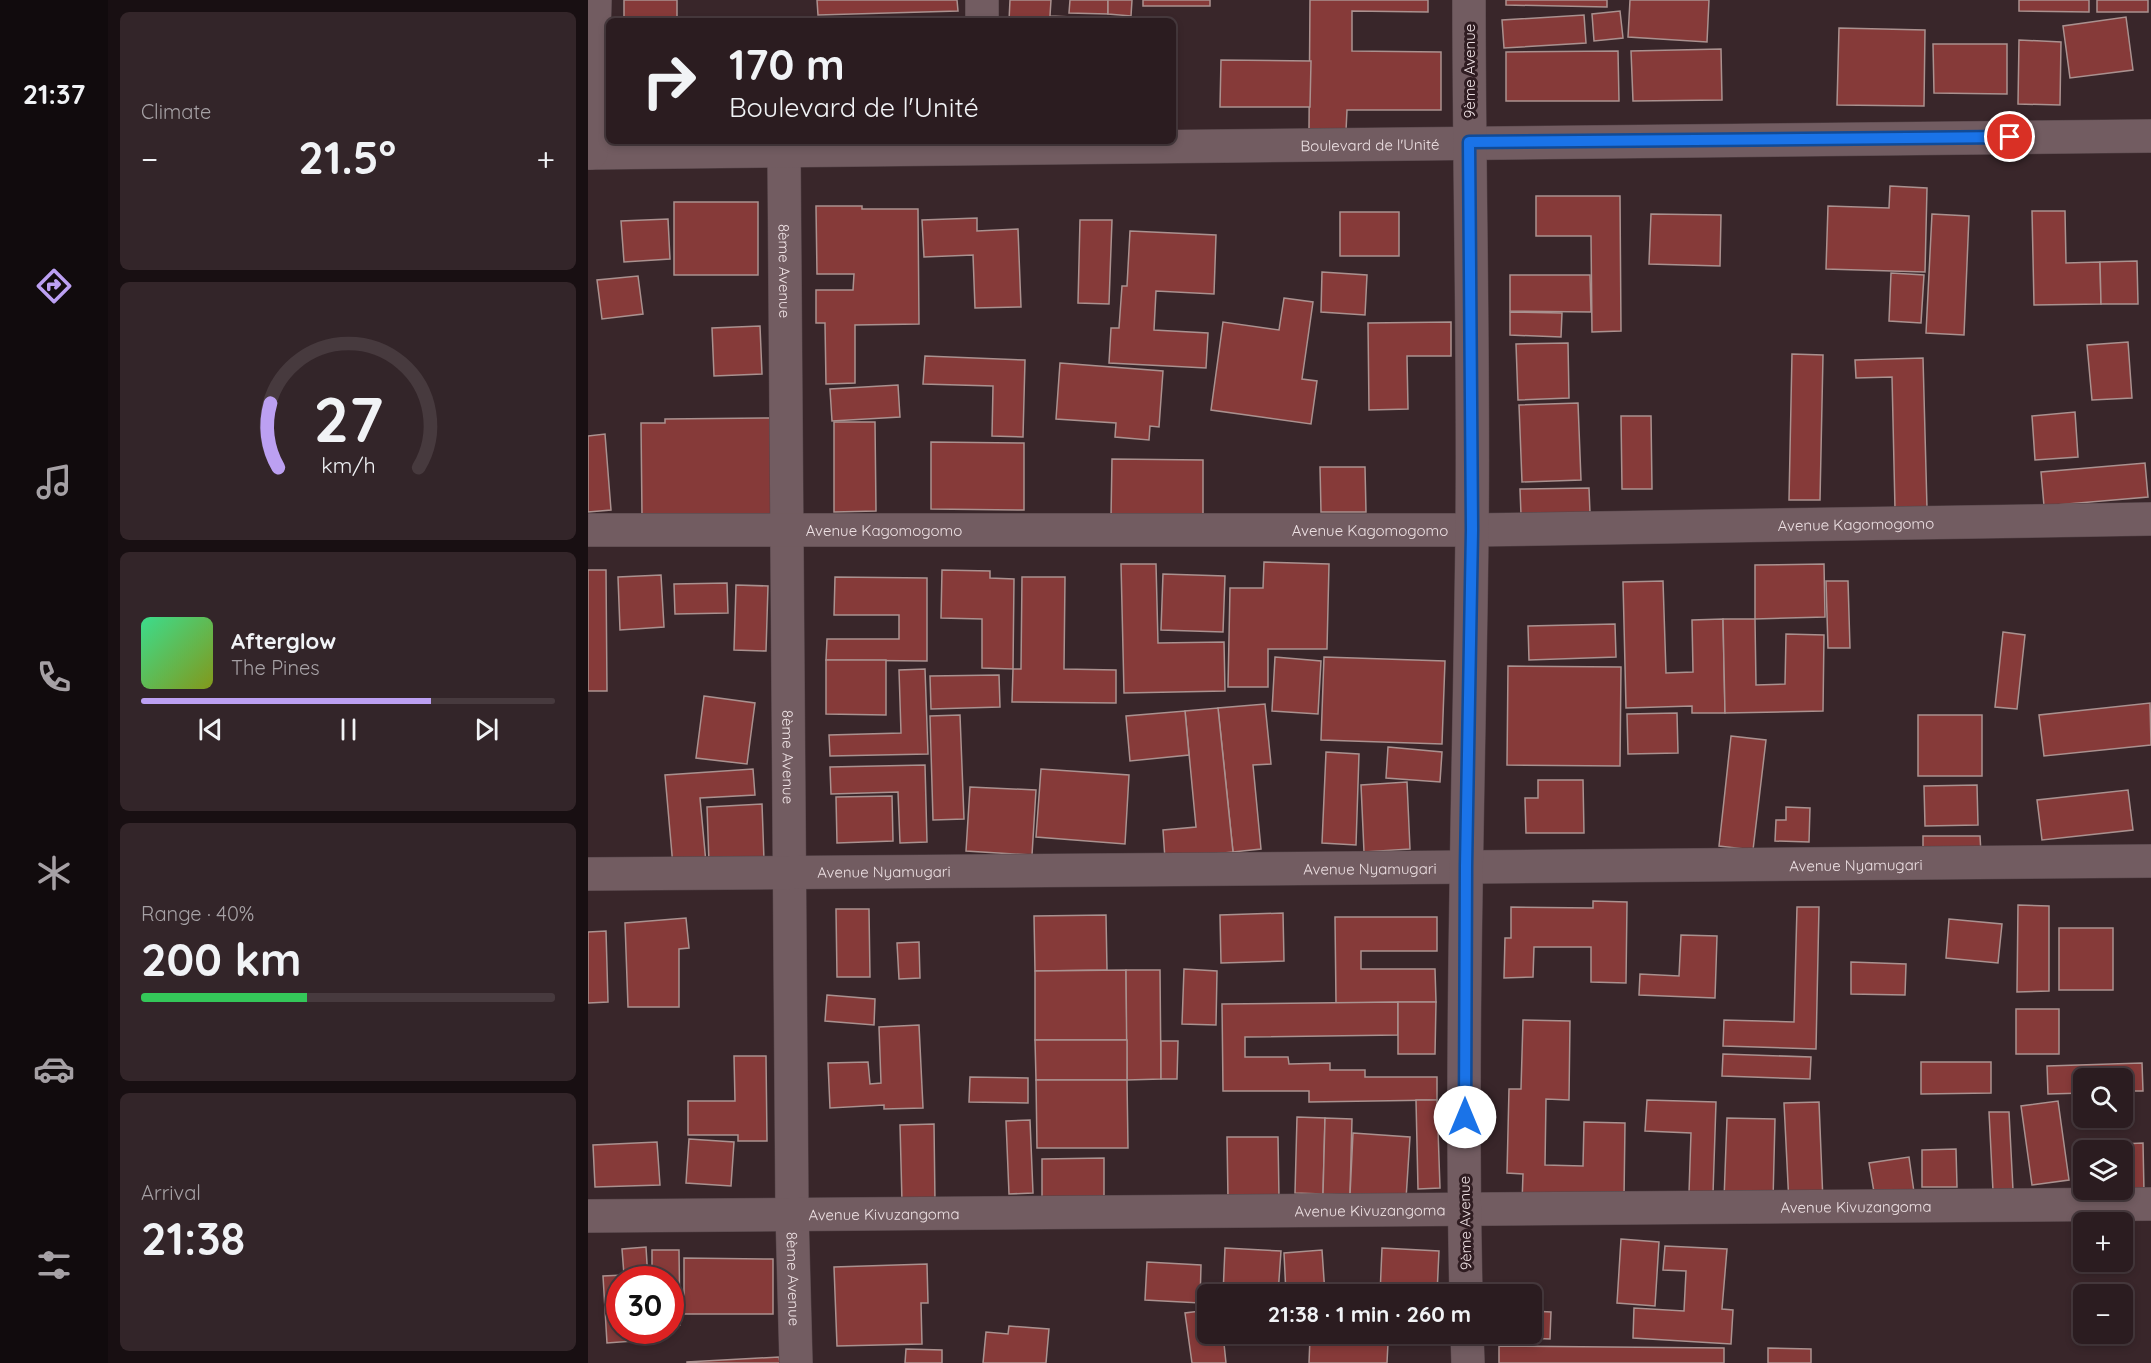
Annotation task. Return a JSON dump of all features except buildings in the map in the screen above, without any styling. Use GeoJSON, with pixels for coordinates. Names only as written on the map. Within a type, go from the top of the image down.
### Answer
{"type":"FeatureCollection","features":[{"type":"Feature","properties":{"kind":"street"},"geometry":{"type":"LineString","coordinates":[[590,153],[595,0]]}},
{"type":"Feature","properties":{"kind":"street"},"geometry":{"type":"LineString","coordinates":[[982,0],[982,18]]}},
{"type":"Feature","properties":{"kind":"street","name":"9ème Avenue"},"geometry":{"type":"LineString","coordinates":[[1466,1284],[1464,1208],[1466,866],[1472,530],[1469,0]]}},
{"type":"Feature","properties":{"kind":"street","name":"Boulevard de l'Unité"},"geometry":{"type":"LineString","coordinates":[[1176,144],[2151,136]]}},
{"type":"Feature","properties":{"kind":"street","name":"Boulevard de l'Unité"},"geometry":{"type":"LineString","coordinates":[[590,153],[1142,144]]}},
{"type":"Feature","properties":{"kind":"street","name":"8ème Avenue"},"geometry":{"type":"LineString","coordinates":[[783,151],[791,871],[792,1213],[796,1363]]}},
{"type":"Feature","properties":{"kind":"street","name":"Avenue Kagomogomo"},"geometry":{"type":"LineString","coordinates":[[588,530],[1472,530],[2151,519]]}},
{"type":"Feature","properties":{"kind":"street","name":"Avenue Nyamugari"},"geometry":{"type":"LineString","coordinates":[[588,874],[1466,866],[1836,866],[2151,861]]}},
{"type":"Feature","properties":{"kind":"street","name":"Avenue Kivuzangoma"},"geometry":{"type":"LineString","coordinates":[[588,1216],[2151,1204]]}},
{"type":"Feature","properties":{"kind":"street"},"geometry":{"type":"LineString","coordinates":[[1467,1344],[1468,1363]]}},
{"type":"Feature","properties":{"kind":"route"},"geometry":{"type":"LineString","coordinates":[[1465,1117],[1466,866],[1472,530],[1469,142],[2010,137]]}}]}
